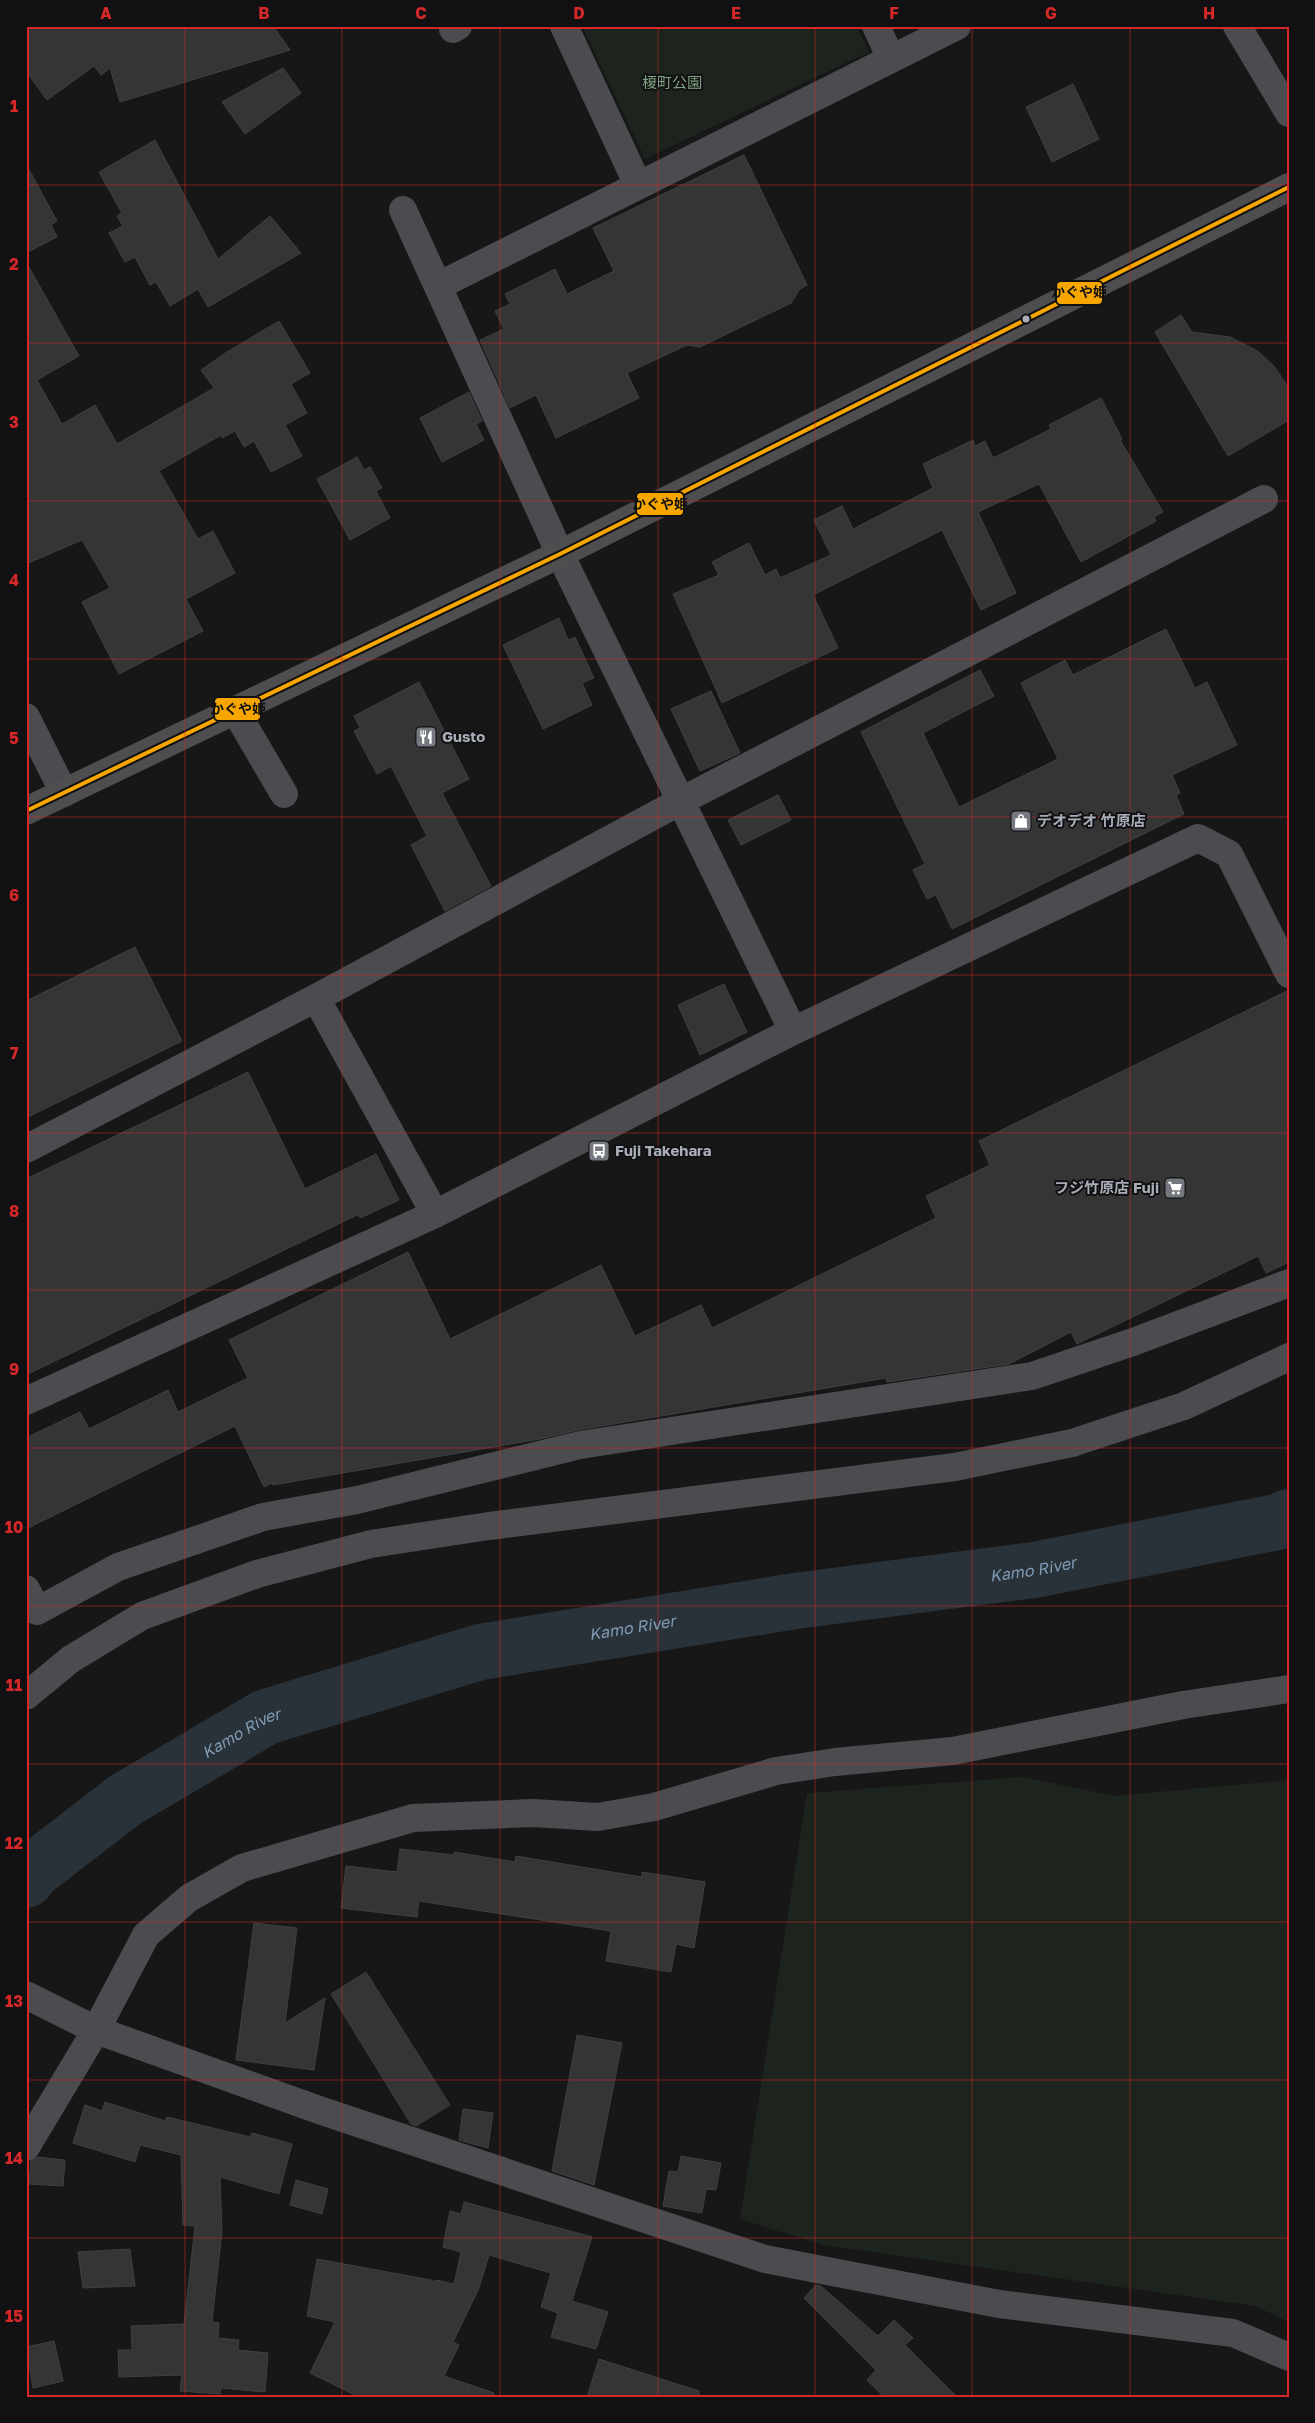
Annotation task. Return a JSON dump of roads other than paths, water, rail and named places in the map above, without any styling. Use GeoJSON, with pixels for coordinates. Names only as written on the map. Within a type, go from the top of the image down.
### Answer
{"type":"FeatureCollection","features":[{"type":"Feature","properties":{"kind":"highway"},"geometry":{"type":"LineString","coordinates":[[26,811],[236,712],[560,554],[1289,187]]}},
{"type":"Feature","properties":{"kind":"street"},"geometry":{"type":"LineString","coordinates":[[564,26],[638,185]]}},
{"type":"Feature","properties":{"kind":"street"},"geometry":{"type":"LineString","coordinates":[[876,26],[891,59]]}},
{"type":"Feature","properties":{"kind":"street"},"geometry":{"type":"LineString","coordinates":[[438,286],[957,26]]}},
{"type":"Feature","properties":{"kind":"street"},"geometry":{"type":"LineString","coordinates":[[1237,26],[1289,113]]}},
{"type":"Feature","properties":{"kind":"street"},"geometry":{"type":"LineString","coordinates":[[403,210],[560,554],[793,1031]]}},
{"type":"Feature","properties":{"kind":"street"},"geometry":{"type":"LineString","coordinates":[[26,1149],[316,998],[680,801],[1264,499]]}},
{"type":"Feature","properties":{"kind":"street"},"geometry":{"type":"LineString","coordinates":[[236,712],[284,794]]}},
{"type":"Feature","properties":{"kind":"street"},"geometry":{"type":"LineString","coordinates":[[26,717],[64,793]]}},
{"type":"Feature","properties":{"kind":"street"},"geometry":{"type":"LineString","coordinates":[[26,1401],[435,1214],[793,1031],[1198,838],[1229,854],[1289,974]]}},
{"type":"Feature","properties":{"kind":"street"},"geometry":{"type":"LineString","coordinates":[[316,998],[435,1214]]}},
{"type":"Feature","properties":{"kind":"street"},"geometry":{"type":"LineString","coordinates":[[26,1589],[37,1611],[118,1567],[263,1517],[358,1500],[580,1445],[1032,1376],[1132,1342],[1289,1283]]}},
{"type":"Feature","properties":{"kind":"street"},"geometry":{"type":"LineString","coordinates":[[26,1696],[71,1659],[142,1616],[267,1571],[371,1544],[489,1526],[956,1467],[1072,1443],[1184,1406],[1289,1358]]}},
{"type":"Feature","properties":{"kind":"street"},"geometry":{"type":"LineString","coordinates":[[26,2147],[87,2025],[146,1935],[189,1898],[242,1868],[413,1818],[533,1813],[607,1815],[654,1807],[776,1771],[835,1762],[953,1751],[1183,1705],[1289,1689]]}},
{"type":"Feature","properties":{"kind":"street"},"geometry":{"type":"LineString","coordinates":[[26,1995],[87,2025],[320,2110],[765,2259],[999,2304],[1233,2333],[1289,2357]]}},
{"type":"Feature","properties":{"kind":"waterway","name":"Kamo River"},"geometry":{"type":"LineString","coordinates":[[26,1880],[33,1871],[125,1800],[266,1717],[480,1652],[795,1601],[1034,1570],[1277,1522],[1289,1517]]}},
{"type":"Feature","properties":{"kind":"place","name":"Gusto"},"geometry":{"type":"Point","coordinates":[426,737]}},
{"type":"Feature","properties":{"kind":"place","name":"デオデオ 竹原店"},"geometry":{"type":"Point","coordinates":[1021,821]}},
{"type":"Feature","properties":{"kind":"place","name":"Fuji Takehara"},"geometry":{"type":"Point","coordinates":[599,1151]}},
{"type":"Feature","properties":{"kind":"place","name":"フジ竹原店 Fuji"},"geometry":{"type":"Point","coordinates":[1175,1188]}},
{"type":"Feature","properties":{"kind":"park label","name":"榎町公園"},"geometry":{"type":"Point","coordinates":[672,83]}}]}
